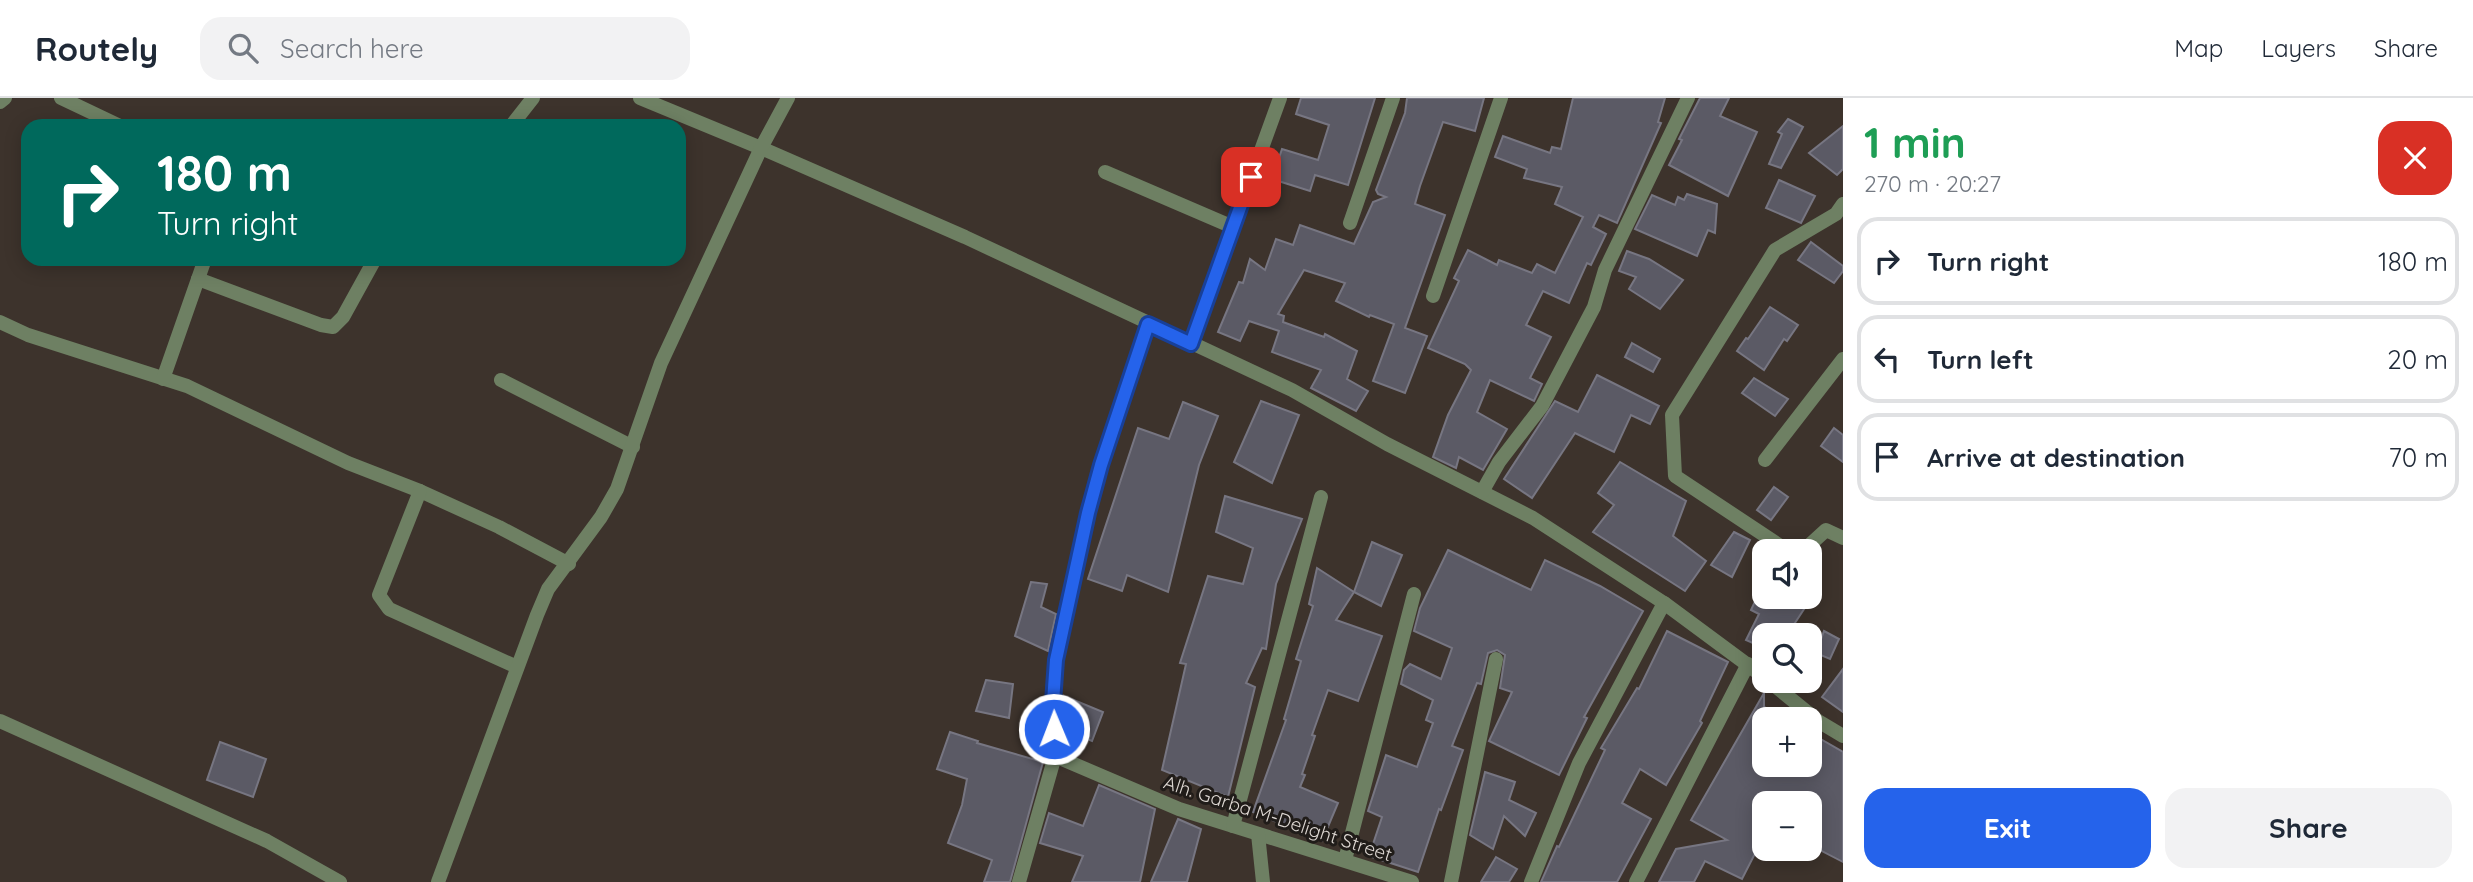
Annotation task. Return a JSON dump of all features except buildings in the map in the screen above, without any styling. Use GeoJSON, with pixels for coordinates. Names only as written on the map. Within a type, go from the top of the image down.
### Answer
{"type":"FeatureCollection","features":[{"type":"Feature","properties":{"kind":"street"},"geometry":{"type":"LineString","coordinates":[[0,102],[5,98]]}},
{"type":"Feature","properties":{"kind":"street"},"geometry":{"type":"LineString","coordinates":[[61,98],[105,119]]}},
{"type":"Feature","properties":{"kind":"street"},"geometry":{"type":"LineString","coordinates":[[516,119],[533,98]]}},
{"type":"Feature","properties":{"kind":"street"},"geometry":{"type":"LineString","coordinates":[[640,98],[965,237],[1292,390],[1387,444],[1533,518],[1664,603],[1752,667]]}},
{"type":"Feature","properties":{"kind":"street"},"geometry":{"type":"LineString","coordinates":[[438,882],[548,589],[569,564],[617,489],[661,363],[761,148],[788,98]]}},
{"type":"Feature","properties":{"kind":"street"},"geometry":{"type":"LineString","coordinates":[[1350,223],[1394,98]]}},
{"type":"Feature","properties":{"kind":"street"},"geometry":{"type":"LineString","coordinates":[[1433,296],[1501,98]]}},
{"type":"Feature","properties":{"kind":"street"},"geometry":{"type":"LineString","coordinates":[[1482,492],[1499,462],[1542,406],[1594,307],[1605,270],[1688,98]]}},
{"type":"Feature","properties":{"kind":"street"},"geometry":{"type":"LineString","coordinates":[[1191,344],[1276,99]]}},
{"type":"Feature","properties":{"kind":"street"},"geometry":{"type":"LineString","coordinates":[[1105,172],[1233,227]]}},
{"type":"Feature","properties":{"kind":"street"},"geometry":{"type":"LineString","coordinates":[[1769,539],[1675,476],[1672,415],[1775,250],[1836,214],[1843,204]]}},
{"type":"Feature","properties":{"kind":"street"},"geometry":{"type":"LineString","coordinates":[[163,379],[203,266]]}},
{"type":"Feature","properties":{"kind":"street"},"geometry":{"type":"LineString","coordinates":[[198,279],[321,325],[333,327],[343,317],[371,266]]}},
{"type":"Feature","properties":{"kind":"street"},"geometry":{"type":"LineString","coordinates":[[0,322],[28,335],[187,386],[348,463],[420,491],[499,527],[569,564]]}},
{"type":"Feature","properties":{"kind":"street"},"geometry":{"type":"LineString","coordinates":[[1019,882],[1055,756],[1053,702],[1056,660],[1101,465],[1148,324]]}},
{"type":"Feature","properties":{"kind":"street"},"geometry":{"type":"LineString","coordinates":[[1765,460],[1843,359]]}},
{"type":"Feature","properties":{"kind":"street"},"geometry":{"type":"LineString","coordinates":[[501,380],[633,447]]}},
{"type":"Feature","properties":{"kind":"street"},"geometry":{"type":"LineString","coordinates":[[420,491],[379,595],[388,609],[517,667]]}},
{"type":"Feature","properties":{"kind":"street"},"geometry":{"type":"LineString","coordinates":[[1233,826],[1321,496]]}},
{"type":"Feature","properties":{"kind":"street"},"geometry":{"type":"LineString","coordinates":[[1816,539],[1826,530],[1843,538]]}},
{"type":"Feature","properties":{"kind":"street"},"geometry":{"type":"LineString","coordinates":[[1345,860],[1414,594]]}},
{"type":"Feature","properties":{"kind":"street"},"geometry":{"type":"LineString","coordinates":[[1531,882],[1579,763],[1664,603]]}},
{"type":"Feature","properties":{"kind":"street"},"geometry":{"type":"LineString","coordinates":[[1451,882],[1496,659]]}},
{"type":"Feature","properties":{"kind":"street"},"geometry":{"type":"LineString","coordinates":[[1636,882],[1748,664]]}},
{"type":"Feature","properties":{"kind":"street"},"geometry":{"type":"LineString","coordinates":[[1784,693],[1818,721],[1843,736]]}},
{"type":"Feature","properties":{"kind":"street"},"geometry":{"type":"LineString","coordinates":[[0,721],[267,841],[340,882]]}},
{"type":"Feature","properties":{"kind":"street","name":"Alh. Garba M-Delight Street"},"geometry":{"type":"LineString","coordinates":[[1055,756],[1179,810],[1412,882]]}},
{"type":"Feature","properties":{"kind":"street"},"geometry":{"type":"LineString","coordinates":[[1258,834],[1263,882]]}},
{"type":"Feature","properties":{"kind":"route"},"geometry":{"type":"LineString","coordinates":[[1054,729],[1056,660],[1088,513],[1101,465],[1148,324],[1191,344],[1251,177]]}}]}
